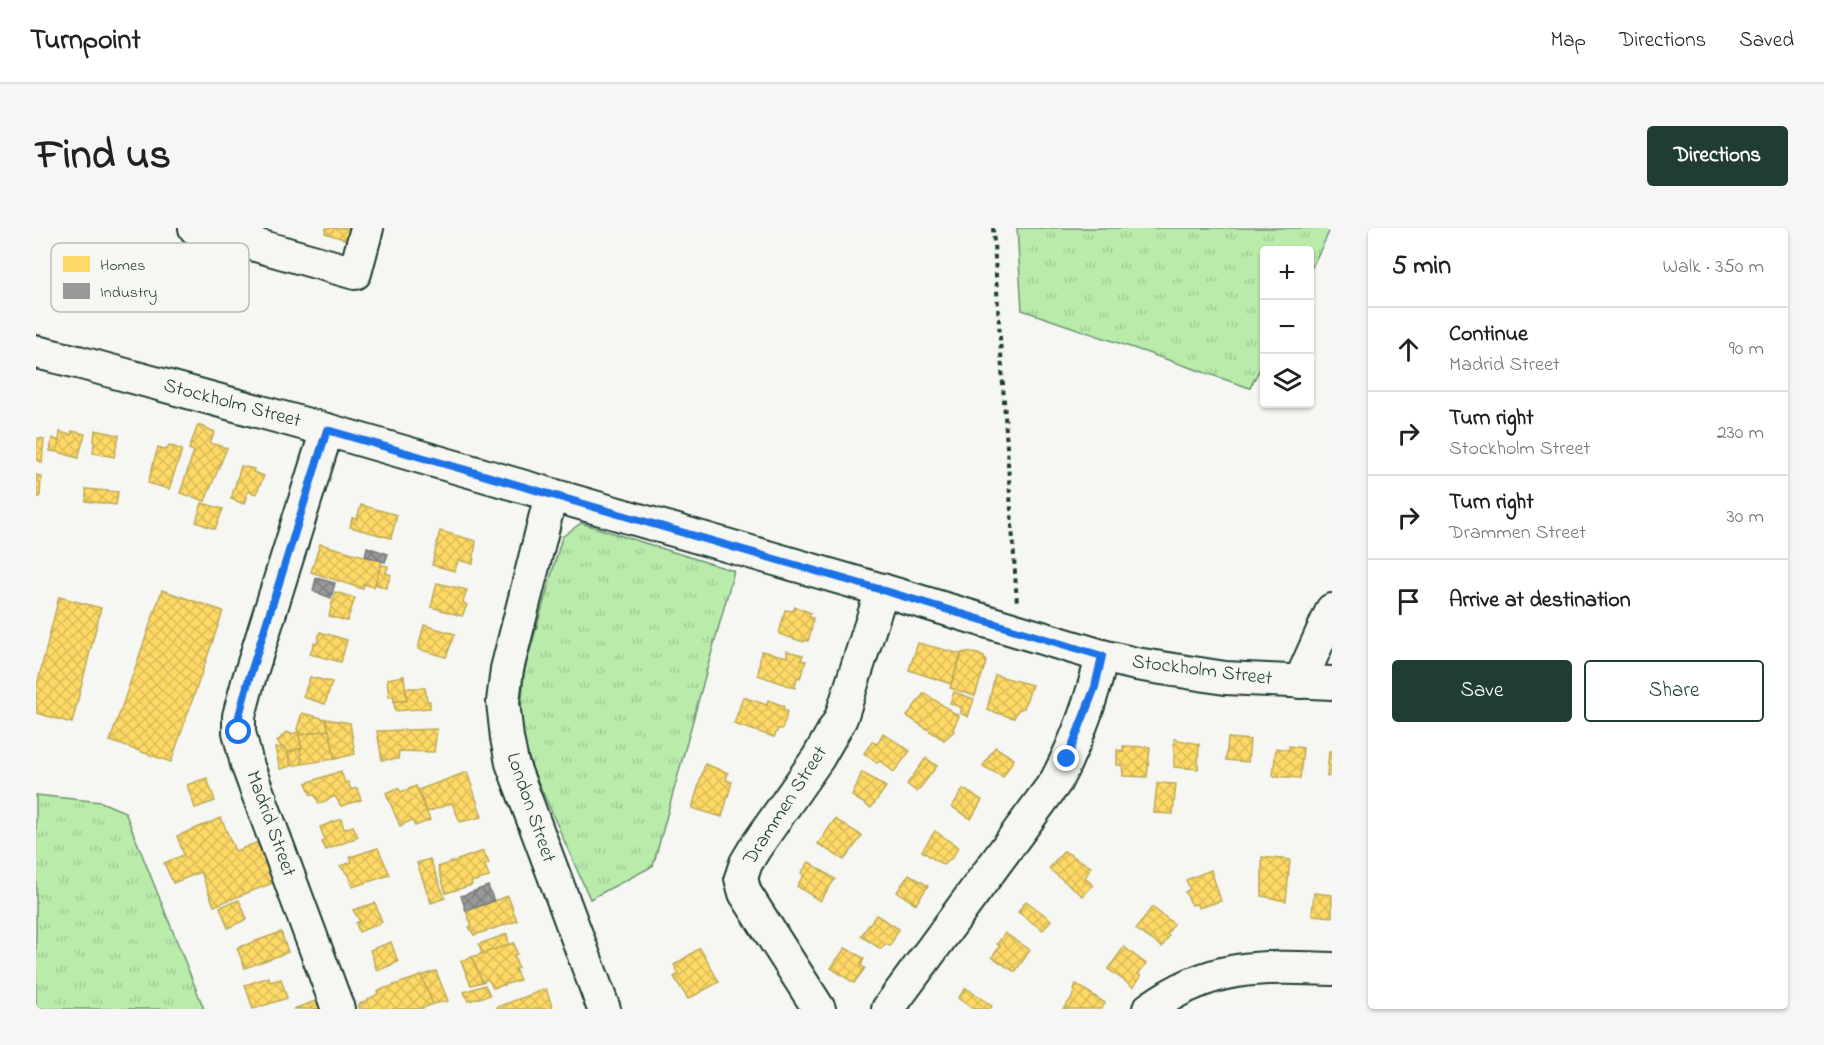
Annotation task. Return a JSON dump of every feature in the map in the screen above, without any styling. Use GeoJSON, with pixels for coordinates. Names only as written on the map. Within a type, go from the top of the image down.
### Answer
{"type":"FeatureCollection","features":[{"type":"Feature","properties":{"kind":"street"},"geometry":{"type":"LineString","coordinates":[[195,228],[260,237],[355,273],[368,228]]}},
{"type":"Feature","properties":{"kind":"street","name":"Stockholm Street"},"geometry":{"type":"LineString","coordinates":[[36,352],[327,430],[1102,656],[1206,675],[1332,683]]}},
{"type":"Feature","properties":{"kind":"street","name":"Madrid Street"},"geometry":{"type":"LineString","coordinates":[[327,430],[248,682],[239,716],[239,732],[248,764],[338,1009]]}},
{"type":"Feature","properties":{"kind":"street","name":"London Street"},"geometry":{"type":"LineString","coordinates":[[551,495],[507,669],[503,702],[512,763],[604,1009]]}},
{"type":"Feature","properties":{"kind":"street","name":"Drammen Street"},"geometry":{"type":"LineString","coordinates":[[819,1009],[745,893],[741,878],[746,863],[755,848],[818,758],[841,718],[882,590]]}},
{"type":"Feature","properties":{"kind":"street"},"geometry":{"type":"LineString","coordinates":[[1300,682],[1332,610]]}},
{"type":"Feature","properties":{"kind":"street"},"geometry":{"type":"LineString","coordinates":[[888,1009],[1056,781],[1084,718],[1095,687],[1102,656]]}},
{"type":"Feature","properties":{"kind":"street"},"geometry":{"type":"LineString","coordinates":[[1149,1009],[1175,991],[1203,978],[1235,969],[1264,967],[1332,969]]}},
{"type":"Feature","properties":{"kind":"path"},"geometry":{"type":"LineString","coordinates":[[993,228],[1019,630]]}},
{"type":"Feature","properties":{"kind":"green space"},"geometry":{"type":"Polygon","coordinates":[[[1017,228],[1331,228],[1314,263],[1314,246],[1260,246],[1260,368],[1250,388],[1022,310],[1017,228]]]}},
{"type":"Feature","properties":{"kind":"green space"},"geometry":{"type":"Polygon","coordinates":[[[581,523],[734,571],[653,866],[590,899],[532,768],[520,728],[524,672],[562,537],[581,523]]]}},
{"type":"Feature","properties":{"kind":"green space"},"geometry":{"type":"Polygon","coordinates":[[[36,795],[101,802],[125,812],[204,1009],[36,1009],[36,795]]]}},
{"type":"Feature","properties":{"kind":"building: Homes"},"geometry":{"type":"Polygon","coordinates":[[[326,228],[354,228],[350,241],[325,233],[326,228]]]}},
{"type":"Feature","properties":{"kind":"building: Homes"},"geometry":{"type":"Polygon","coordinates":[[[198,425],[215,432],[210,443],[227,448],[205,501],[180,493],[194,451],[189,449],[198,425]]]}},
{"type":"Feature","properties":{"kind":"building: Homes"},"geometry":{"type":"Polygon","coordinates":[[[95,430],[119,435],[114,457],[93,453],[95,430]]]}},
{"type":"Feature","properties":{"kind":"building: Homes"},"geometry":{"type":"Polygon","coordinates":[[[72,431],[85,434],[78,458],[58,452],[60,432],[71,435],[72,431]]]}},
{"type":"Feature","properties":{"kind":"building: Homes"},"geometry":{"type":"Polygon","coordinates":[[[36,438],[44,439],[42,462],[36,460],[36,438]]]}},
{"type":"Feature","properties":{"kind":"building: Homes"},"geometry":{"type":"Polygon","coordinates":[[[52,438],[59,441],[58,452],[50,451],[52,438]]]}},
{"type":"Feature","properties":{"kind":"building: Homes"},"geometry":{"type":"Polygon","coordinates":[[[169,445],[182,450],[169,489],[148,483],[158,447],[167,450],[169,445]]]}},
{"type":"Feature","properties":{"kind":"building: Homes"},"geometry":{"type":"Polygon","coordinates":[[[241,466],[254,469],[253,472],[264,476],[256,494],[248,491],[244,504],[231,499],[241,466]]]}},
{"type":"Feature","properties":{"kind":"building: Homes"},"geometry":{"type":"Polygon","coordinates":[[[36,475],[41,476],[40,497],[36,497],[36,475]]]}},
{"type":"Feature","properties":{"kind":"building: Homes"},"geometry":{"type":"Polygon","coordinates":[[[86,489],[118,492],[116,505],[86,501],[86,489]]]}},
{"type":"Feature","properties":{"kind":"building: Homes"},"geometry":{"type":"Polygon","coordinates":[[[202,503],[223,509],[215,529],[196,522],[202,503]]]}},
{"type":"Feature","properties":{"kind":"building: Homes"},"geometry":{"type":"Polygon","coordinates":[[[361,505],[397,515],[391,538],[350,527],[352,518],[357,519],[361,505]]]}},
{"type":"Feature","properties":{"kind":"building: Homes"},"geometry":{"type":"Polygon","coordinates":[[[440,531],[476,541],[473,564],[458,560],[455,571],[432,565],[440,531]]]}},
{"type":"Feature","properties":{"kind":"building: Homes"},"geometry":{"type":"Polygon","coordinates":[[[320,544],[382,561],[374,587],[364,584],[363,589],[311,572],[320,544]]]}},
{"type":"Feature","properties":{"kind":"building: Homes"},"geometry":{"type":"Polygon","coordinates":[[[381,565],[388,566],[386,573],[391,575],[386,588],[375,584],[381,565]]]}},
{"type":"Feature","properties":{"kind":"building: Homes"},"geometry":{"type":"Polygon","coordinates":[[[437,583],[467,590],[463,602],[467,605],[462,616],[431,607],[437,583]]]}},
{"type":"Feature","properties":{"kind":"building: Homes"},"geometry":{"type":"Polygon","coordinates":[[[162,590],[223,611],[171,762],[110,741],[162,590]]]}},
{"type":"Feature","properties":{"kind":"building: Homes"},"geometry":{"type":"Polygon","coordinates":[[[335,592],[355,598],[347,621],[329,616],[335,592]]]}},
{"type":"Feature","properties":{"kind":"building: Homes"},"geometry":{"type":"Polygon","coordinates":[[[59,597],[101,608],[72,723],[36,713],[36,689],[59,597]]]}},
{"type":"Feature","properties":{"kind":"building: Homes"},"geometry":{"type":"Polygon","coordinates":[[[795,607],[811,613],[809,617],[813,618],[808,641],[804,640],[804,642],[779,634],[785,610],[793,611],[795,607]]]}},
{"type":"Feature","properties":{"kind":"building: Homes"},"geometry":{"type":"Polygon","coordinates":[[[424,625],[455,634],[446,657],[418,649],[424,625]]]}},
{"type":"Feature","properties":{"kind":"building: Homes"},"geometry":{"type":"Polygon","coordinates":[[[320,632],[347,640],[341,662],[310,654],[314,643],[317,644],[320,632]]]}},
{"type":"Feature","properties":{"kind":"building: Homes"},"geometry":{"type":"Polygon","coordinates":[[[918,643],[961,654],[951,684],[909,670],[918,643]]]}},
{"type":"Feature","properties":{"kind":"building: Homes"},"geometry":{"type":"Polygon","coordinates":[[[761,651],[787,657],[787,651],[803,655],[801,660],[806,661],[800,678],[797,677],[795,688],[758,675],[761,651]]]}},
{"type":"Feature","properties":{"kind":"building: Homes"},"geometry":{"type":"Polygon","coordinates":[[[962,653],[984,657],[986,662],[975,696],[950,688],[962,653]]]}},
{"type":"Feature","properties":{"kind":"building: Homes"},"geometry":{"type":"Polygon","coordinates":[[[995,675],[1032,685],[1024,708],[1018,710],[1014,718],[987,710],[995,675]]]}},
{"type":"Feature","properties":{"kind":"building: Homes"},"geometry":{"type":"Polygon","coordinates":[[[404,676],[407,701],[394,701],[393,696],[389,697],[387,679],[404,676]]]}},
{"type":"Feature","properties":{"kind":"building: Homes"},"geometry":{"type":"Polygon","coordinates":[[[310,677],[332,682],[325,704],[303,697],[310,677]]]}},
{"type":"Feature","properties":{"kind":"building: Homes"},"geometry":{"type":"Polygon","coordinates":[[[406,688],[425,688],[430,708],[395,711],[394,701],[407,701],[406,688]]]}},
{"type":"Feature","properties":{"kind":"building: Homes"},"geometry":{"type":"Polygon","coordinates":[[[954,692],[974,699],[968,717],[960,713],[962,708],[950,703],[954,692]]]}},
{"type":"Feature","properties":{"kind":"building: Homes"},"geometry":{"type":"Polygon","coordinates":[[[924,693],[959,716],[954,731],[944,740],[907,716],[924,693]]]}},
{"type":"Feature","properties":{"kind":"building: Homes"},"geometry":{"type":"Polygon","coordinates":[[[743,697],[767,705],[768,700],[784,706],[783,710],[787,711],[785,721],[782,729],[778,729],[774,737],[734,724],[743,697]]]}},
{"type":"Feature","properties":{"kind":"building: Homes"},"geometry":{"type":"Polygon","coordinates":[[[302,713],[326,719],[329,730],[299,735],[297,729],[302,713]]]}},
{"type":"Feature","properties":{"kind":"building: Homes"},"geometry":{"type":"Polygon","coordinates":[[[326,719],[350,723],[355,754],[335,759],[326,719]]]}},
{"type":"Feature","properties":{"kind":"building: Homes"},"geometry":{"type":"Polygon","coordinates":[[[437,729],[434,752],[399,751],[398,759],[382,760],[377,731],[437,729]]]}},
{"type":"Feature","properties":{"kind":"building: Homes"},"geometry":{"type":"Polygon","coordinates":[[[329,730],[335,759],[302,764],[299,735],[329,730]]]}},
{"type":"Feature","properties":{"kind":"building: Homes"},"geometry":{"type":"Polygon","coordinates":[[[286,732],[292,734],[298,732],[302,748],[288,752],[277,742],[286,732]]]}},
{"type":"Feature","properties":{"kind":"building: Homes"},"geometry":{"type":"Polygon","coordinates":[[[883,733],[910,751],[894,772],[880,761],[877,763],[864,753],[872,742],[877,744],[883,733]]]}},
{"type":"Feature","properties":{"kind":"building: Homes"},"geometry":{"type":"Polygon","coordinates":[[[1228,738],[1250,740],[1248,762],[1226,760],[1228,738]]]}},
{"type":"Feature","properties":{"kind":"building: Homes"},"geometry":{"type":"Polygon","coordinates":[[[1174,739],[1199,744],[1198,769],[1174,767],[1174,739]]]}},
{"type":"Feature","properties":{"kind":"building: Homes"},"geometry":{"type":"Polygon","coordinates":[[[1123,746],[1150,747],[1147,777],[1123,776],[1122,765],[1117,765],[1117,750],[1123,751],[1123,746]]]}},
{"type":"Feature","properties":{"kind":"building: Homes"},"geometry":{"type":"Polygon","coordinates":[[[1289,746],[1303,748],[1300,778],[1273,776],[1276,748],[1289,750],[1289,746]]]}},
{"type":"Feature","properties":{"kind":"building: Homes"},"geometry":{"type":"Polygon","coordinates":[[[282,747],[288,752],[291,766],[280,769],[275,748],[282,747]]]}},
{"type":"Feature","properties":{"kind":"building: Homes"},"geometry":{"type":"Polygon","coordinates":[[[995,747],[1014,759],[1003,777],[983,766],[995,747]]]}},
{"type":"Feature","properties":{"kind":"building: Homes"},"geometry":{"type":"Polygon","coordinates":[[[300,749],[302,764],[291,766],[288,752],[300,749]]]}},
{"type":"Feature","properties":{"kind":"building: Homes"},"geometry":{"type":"Polygon","coordinates":[[[1329,751],[1332,751],[1332,776],[1327,776],[1329,751]]]}},
{"type":"Feature","properties":{"kind":"building: Homes"},"geometry":{"type":"Polygon","coordinates":[[[926,758],[937,766],[917,792],[907,784],[926,758]]]}},
{"type":"Feature","properties":{"kind":"building: Homes"},"geometry":{"type":"Polygon","coordinates":[[[705,764],[728,773],[726,780],[732,782],[722,817],[692,808],[705,764]]]}},
{"type":"Feature","properties":{"kind":"building: Homes"},"geometry":{"type":"Polygon","coordinates":[[[341,771],[345,783],[348,782],[351,790],[357,788],[361,800],[341,806],[335,796],[319,804],[315,795],[311,795],[306,783],[341,771]]]}},
{"type":"Feature","properties":{"kind":"building: Homes"},"geometry":{"type":"Polygon","coordinates":[[[467,772],[482,817],[460,822],[452,803],[427,812],[418,790],[467,772]]]}},
{"type":"Feature","properties":{"kind":"building: Homes"},"geometry":{"type":"Polygon","coordinates":[[[862,772],[886,787],[871,808],[852,796],[862,772]]]}},
{"type":"Feature","properties":{"kind":"building: Homes"},"geometry":{"type":"Polygon","coordinates":[[[207,778],[215,801],[195,808],[187,785],[207,778]]]}},
{"type":"Feature","properties":{"kind":"building: Homes"},"geometry":{"type":"Polygon","coordinates":[[[1157,783],[1176,784],[1173,814],[1154,813],[1157,783]]]}},
{"type":"Feature","properties":{"kind":"building: Homes"},"geometry":{"type":"Polygon","coordinates":[[[416,786],[430,820],[415,826],[412,820],[400,826],[386,793],[398,788],[401,792],[416,786]]]}},
{"type":"Feature","properties":{"kind":"building: Homes"},"geometry":{"type":"Polygon","coordinates":[[[963,789],[982,800],[971,819],[952,807],[963,789]]]}},
{"type":"Feature","properties":{"kind":"building: Homes"},"geometry":{"type":"Polygon","coordinates":[[[221,818],[235,851],[259,842],[275,882],[214,906],[201,872],[173,883],[164,863],[184,855],[177,836],[221,818]]]}},
{"type":"Feature","properties":{"kind":"building: Homes"},"geometry":{"type":"Polygon","coordinates":[[[341,819],[344,829],[353,826],[358,837],[326,850],[322,842],[325,840],[320,827],[341,819]]]}},
{"type":"Feature","properties":{"kind":"building: Homes"},"geometry":{"type":"Polygon","coordinates":[[[835,819],[862,836],[844,860],[818,844],[835,819]]]}},
{"type":"Feature","properties":{"kind":"building: Homes"},"geometry":{"type":"Polygon","coordinates":[[[935,831],[958,847],[953,857],[943,865],[922,851],[935,831]]]}},
{"type":"Feature","properties":{"kind":"building: Homes"},"geometry":{"type":"Polygon","coordinates":[[[378,848],[390,875],[352,887],[348,875],[340,866],[352,862],[350,857],[378,848]]]}},
{"type":"Feature","properties":{"kind":"building: Homes"},"geometry":{"type":"Polygon","coordinates":[[[483,851],[489,863],[485,865],[489,877],[446,893],[438,867],[483,851]]]}},
{"type":"Feature","properties":{"kind":"building: Homes"},"geometry":{"type":"Polygon","coordinates":[[[1064,851],[1091,867],[1085,878],[1093,885],[1083,896],[1049,869],[1064,851]]]}},
{"type":"Feature","properties":{"kind":"building: Homes"},"geometry":{"type":"Polygon","coordinates":[[[1262,857],[1290,860],[1286,901],[1262,896],[1262,857]]]}},
{"type":"Feature","properties":{"kind":"building: Homes"},"geometry":{"type":"Polygon","coordinates":[[[430,859],[445,898],[431,903],[417,863],[430,859]]]}},
{"type":"Feature","properties":{"kind":"building: Homes"},"geometry":{"type":"Polygon","coordinates":[[[809,862],[835,879],[820,901],[797,886],[804,875],[801,873],[809,862]]]}},
{"type":"Feature","properties":{"kind":"building: Homes"},"geometry":{"type":"Polygon","coordinates":[[[1211,870],[1221,901],[1198,908],[1197,904],[1192,905],[1185,892],[1190,889],[1186,880],[1211,870]]]}},
{"type":"Feature","properties":{"kind":"building: Homes"},"geometry":{"type":"Polygon","coordinates":[[[909,874],[928,886],[916,904],[897,892],[909,874]]]}},
{"type":"Feature","properties":{"kind":"building: Homes"},"geometry":{"type":"Polygon","coordinates":[[[1314,893],[1332,895],[1332,917],[1312,915],[1314,893]]]}},
{"type":"Feature","properties":{"kind":"building: Homes"},"geometry":{"type":"Polygon","coordinates":[[[508,896],[517,921],[474,935],[469,927],[472,926],[466,911],[508,896]]]}},
{"type":"Feature","properties":{"kind":"building: Homes"},"geometry":{"type":"Polygon","coordinates":[[[239,900],[247,919],[228,928],[220,907],[239,900]]]}},
{"type":"Feature","properties":{"kind":"building: Homes"},"geometry":{"type":"Polygon","coordinates":[[[1026,901],[1051,920],[1043,930],[1018,912],[1026,901]]]}},
{"type":"Feature","properties":{"kind":"building: Homes"},"geometry":{"type":"Polygon","coordinates":[[[375,903],[382,922],[359,932],[356,923],[360,921],[353,910],[375,903]]]}},
{"type":"Feature","properties":{"kind":"building: Homes"},"geometry":{"type":"Polygon","coordinates":[[[1152,907],[1174,924],[1162,947],[1136,929],[1152,907]]]}},
{"type":"Feature","properties":{"kind":"building: Homes"},"geometry":{"type":"Polygon","coordinates":[[[876,915],[899,929],[890,946],[886,944],[881,949],[861,936],[876,915]]]}},
{"type":"Feature","properties":{"kind":"building: Homes"},"geometry":{"type":"Polygon","coordinates":[[[281,932],[288,952],[245,968],[237,948],[281,932]]]}},
{"type":"Feature","properties":{"kind":"building: Homes"},"geometry":{"type":"Polygon","coordinates":[[[1005,933],[1030,950],[1015,972],[992,957],[1005,933]]]}},
{"type":"Feature","properties":{"kind":"building: Homes"},"geometry":{"type":"Polygon","coordinates":[[[507,934],[509,945],[482,954],[479,944],[507,934]]]}},
{"type":"Feature","properties":{"kind":"building: Homes"},"geometry":{"type":"Polygon","coordinates":[[[391,942],[398,962],[377,971],[370,950],[391,942]]]}},
{"type":"Feature","properties":{"kind":"building: Homes"},"geometry":{"type":"Polygon","coordinates":[[[514,943],[517,954],[514,955],[518,968],[515,969],[520,980],[493,988],[488,979],[482,982],[472,957],[514,943]]]}},
{"type":"Feature","properties":{"kind":"building: Homes"},"geometry":{"type":"Polygon","coordinates":[[[1124,947],[1146,964],[1138,974],[1141,976],[1133,987],[1108,969],[1124,947]]]}},
{"type":"Feature","properties":{"kind":"building: Homes"},"geometry":{"type":"Polygon","coordinates":[[[700,948],[719,982],[688,999],[674,977],[679,974],[674,965],[700,948]]]}},
{"type":"Feature","properties":{"kind":"building: Homes"},"geometry":{"type":"Polygon","coordinates":[[[845,948],[864,958],[861,966],[865,968],[854,983],[831,968],[845,948]]]}},
{"type":"Feature","properties":{"kind":"building: Homes"},"geometry":{"type":"Polygon","coordinates":[[[472,957],[482,982],[471,985],[461,961],[472,957]]]}},
{"type":"Feature","properties":{"kind":"building: Homes"},"geometry":{"type":"Polygon","coordinates":[[[436,971],[448,1001],[433,1004],[421,976],[436,971]]]}},
{"type":"Feature","properties":{"kind":"building: Homes"},"geometry":{"type":"Polygon","coordinates":[[[421,976],[433,1004],[420,1009],[360,1009],[358,1005],[378,994],[377,991],[421,976]]]}},
{"type":"Feature","properties":{"kind":"building: Homes"},"geometry":{"type":"Polygon","coordinates":[[[269,977],[270,982],[281,979],[287,998],[253,1009],[245,985],[269,977]]]}},
{"type":"Feature","properties":{"kind":"building: Homes"},"geometry":{"type":"Polygon","coordinates":[[[1076,984],[1105,1003],[1101,1009],[1063,1009],[1072,998],[1076,984]]]}},
{"type":"Feature","properties":{"kind":"building: Homes"},"geometry":{"type":"Polygon","coordinates":[[[485,985],[490,995],[468,1001],[464,992],[485,985]]]}},
{"type":"Feature","properties":{"kind":"building: Homes"},"geometry":{"type":"Polygon","coordinates":[[[966,988],[992,1006],[989,1009],[973,1009],[958,998],[966,988]]]}},
{"type":"Feature","properties":{"kind":"building: Homes"},"geometry":{"type":"Polygon","coordinates":[[[546,989],[553,1009],[498,1009],[497,1007],[546,989]]]}},
{"type":"Feature","properties":{"kind":"building: Homes"},"geometry":{"type":"Polygon","coordinates":[[[319,1000],[323,1009],[293,1009],[319,1000]]]}},
{"type":"Feature","properties":{"kind":"building: Industry"},"geometry":{"type":"Polygon","coordinates":[[[367,547],[388,554],[385,562],[365,556],[367,547]]]}},
{"type":"Feature","properties":{"kind":"building: Industry"},"geometry":{"type":"Polygon","coordinates":[[[316,578],[335,583],[331,598],[313,591],[316,578]]]}},
{"type":"Feature","properties":{"kind":"building: Industry"},"geometry":{"type":"Polygon","coordinates":[[[488,886],[494,901],[466,911],[461,896],[488,886]]]}},
{"type":"Feature","properties":{"kind":"route"},"geometry":{"type":"LineString","coordinates":[[239,732],[239,716],[248,682],[327,430],[1102,656],[1095,687],[1067,759]]}}]}
